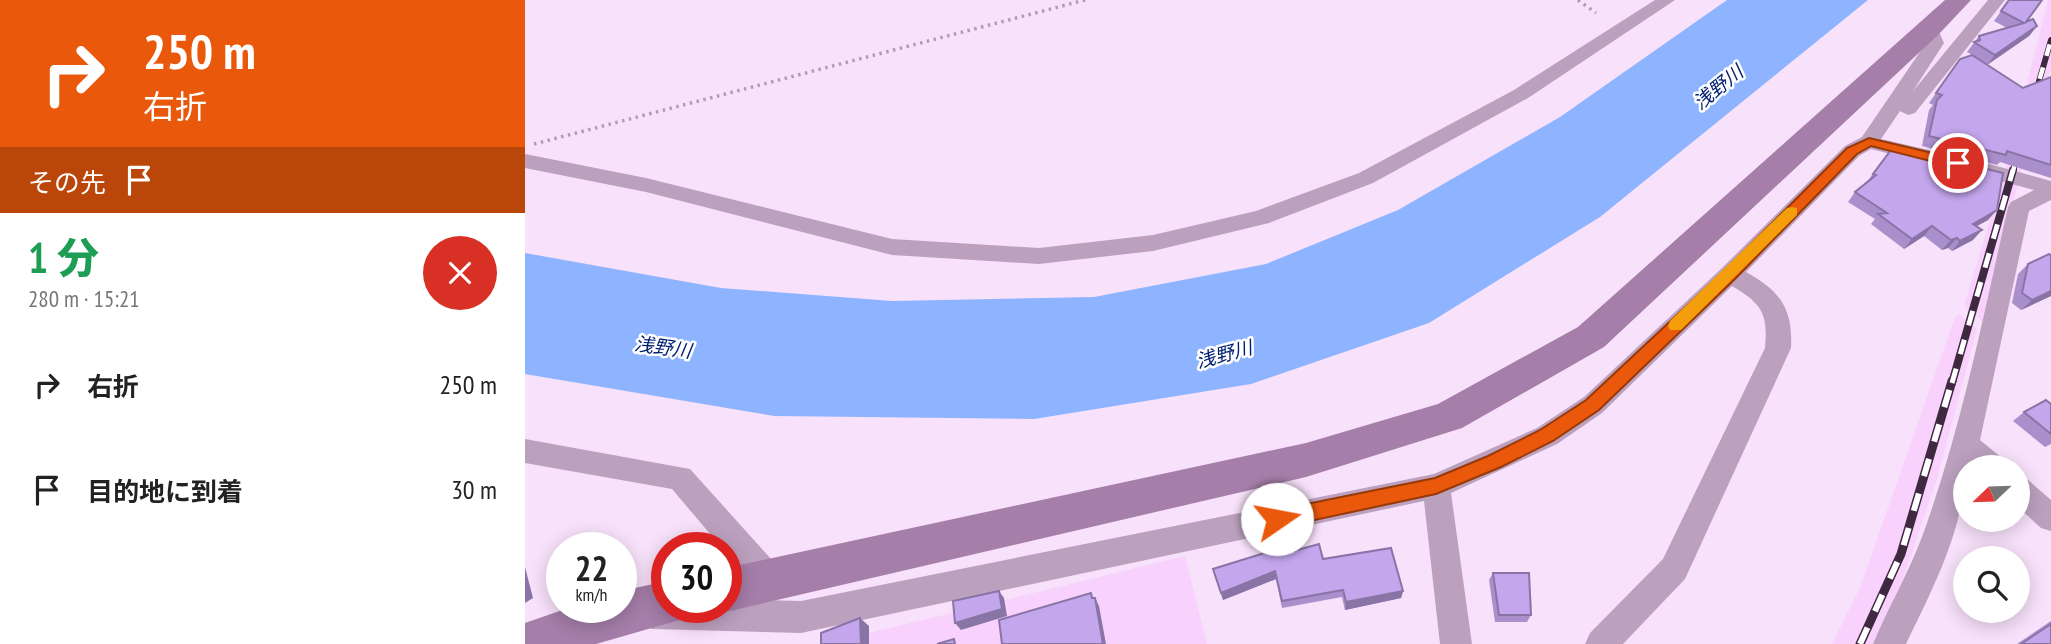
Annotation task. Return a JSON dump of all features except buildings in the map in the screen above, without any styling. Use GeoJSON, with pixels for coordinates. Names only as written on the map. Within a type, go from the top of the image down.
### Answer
{"type":"FeatureCollection","features":[{"type":"Feature","properties":{"kind":"street"},"geometry":{"type":"LineString","coordinates":[[527,153],[892,247],[1039,256],[1153,243],[1261,218],[1366,178],[1521,94],[1667,0]]}},
{"type":"Feature","properties":{"kind":"street"},"geometry":{"type":"LineString","coordinates":[[742,587],[1306,460],[1448,417],[1591,337],[1959,0]]}},
{"type":"Feature","properties":{"kind":"street"},"geometry":{"type":"LineString","coordinates":[[637,612],[801,617],[1436,486],[1494,462],[1546,436],[1593,405],[1730,274],[1852,151],[1874,143],[1997,0]]}},
{"type":"Feature","properties":{"kind":"street"},"geometry":{"type":"LineString","coordinates":[[1874,143],[1935,43],[1930,29]]}},
{"type":"Feature","properties":{"kind":"street"},"geometry":{"type":"LineString","coordinates":[[1874,143],[2051,189]]}},
{"type":"Feature","properties":{"kind":"street"},"geometry":{"type":"LineString","coordinates":[[1889,644],[1913,599],[1966,445],[2019,207],[2051,189]]}},
{"type":"Feature","properties":{"kind":"street"},"geometry":{"type":"LineString","coordinates":[[1601,644],[1674,569],[1778,348],[1781,330],[1776,310],[1764,294],[1730,274]]}},
{"type":"Feature","properties":{"kind":"street"},"geometry":{"type":"LineString","coordinates":[[1966,445],[1978,455]]}},
{"type":"Feature","properties":{"kind":"street"},"geometry":{"type":"LineString","coordinates":[[525,451],[680,478],[770,581]]}},
{"type":"Feature","properties":{"kind":"street"},"geometry":{"type":"LineString","coordinates":[[1436,486],[1456,644]]}},
{"type":"Feature","properties":{"kind":"street"},"geometry":{"type":"LineString","coordinates":[[2030,500],[2051,518]]}},
{"type":"Feature","properties":{"kind":"street"},"geometry":{"type":"LineString","coordinates":[[529,644],[591,623]]}},
{"type":"Feature","properties":{"kind":"path"},"geometry":{"type":"LineString","coordinates":[[527,153],[1085,0]]}},
{"type":"Feature","properties":{"kind":"path"},"geometry":{"type":"LineString","coordinates":[[1578,0],[1596,13]]}},
{"type":"Feature","properties":{"kind":"shaded area"},"geometry":{"type":"Polygon","coordinates":[[[2048,0],[2051,0],[2051,69],[2033,125],[1983,322],[1964,306],[2005,170],[2048,0]]]}},
{"type":"Feature","properties":{"kind":"shaded area"},"geometry":{"type":"Polygon","coordinates":[[[1959,314],[1977,329],[1937,479],[1891,614],[1875,644],[1832,644],[1860,588],[1955,317],[1959,314]]]}},
{"type":"Feature","properties":{"kind":"shaded area"},"geometry":{"type":"Polygon","coordinates":[[[1185,556],[1207,644],[824,644],[1185,556]]]}},
{"type":"Feature","properties":{"kind":"water","name":"浅野川"},"geometry":{"type":"Polygon","coordinates":[[[1727,0],[1868,0],[1600,217],[1429,323],[1251,384],[1034,419],[774,416],[525,374],[525,253],[721,288],[892,301],[1094,297],[1266,264],[1398,210],[1560,117],[1727,0]]]}},
{"type":"Feature","properties":{"kind":"railway"},"geometry":{"type":"LineString","coordinates":[[2033,102],[2051,40]]}},
{"type":"Feature","properties":{"kind":"railway"},"geometry":{"type":"LineString","coordinates":[[2013,171],[2019,149]]}},
{"type":"Feature","properties":{"kind":"railway"},"geometry":{"type":"LineString","coordinates":[[1952,383],[2013,170]]}},
{"type":"Feature","properties":{"kind":"railway"},"geometry":{"type":"LineString","coordinates":[[1860,644],[1901,554],[1952,381]]}},
{"type":"Feature","properties":{"kind":"slow traffic"},"geometry":{"type":"LineString","coordinates":[[1676,326],[1792,212]]}},
{"type":"Feature","properties":{"kind":"route"},"geometry":{"type":"LineString","coordinates":[[1277,519],[1436,486],[1494,462],[1546,436],[1593,405],[1730,274],[1852,151],[1869,142],[1958,163]]}}]}
